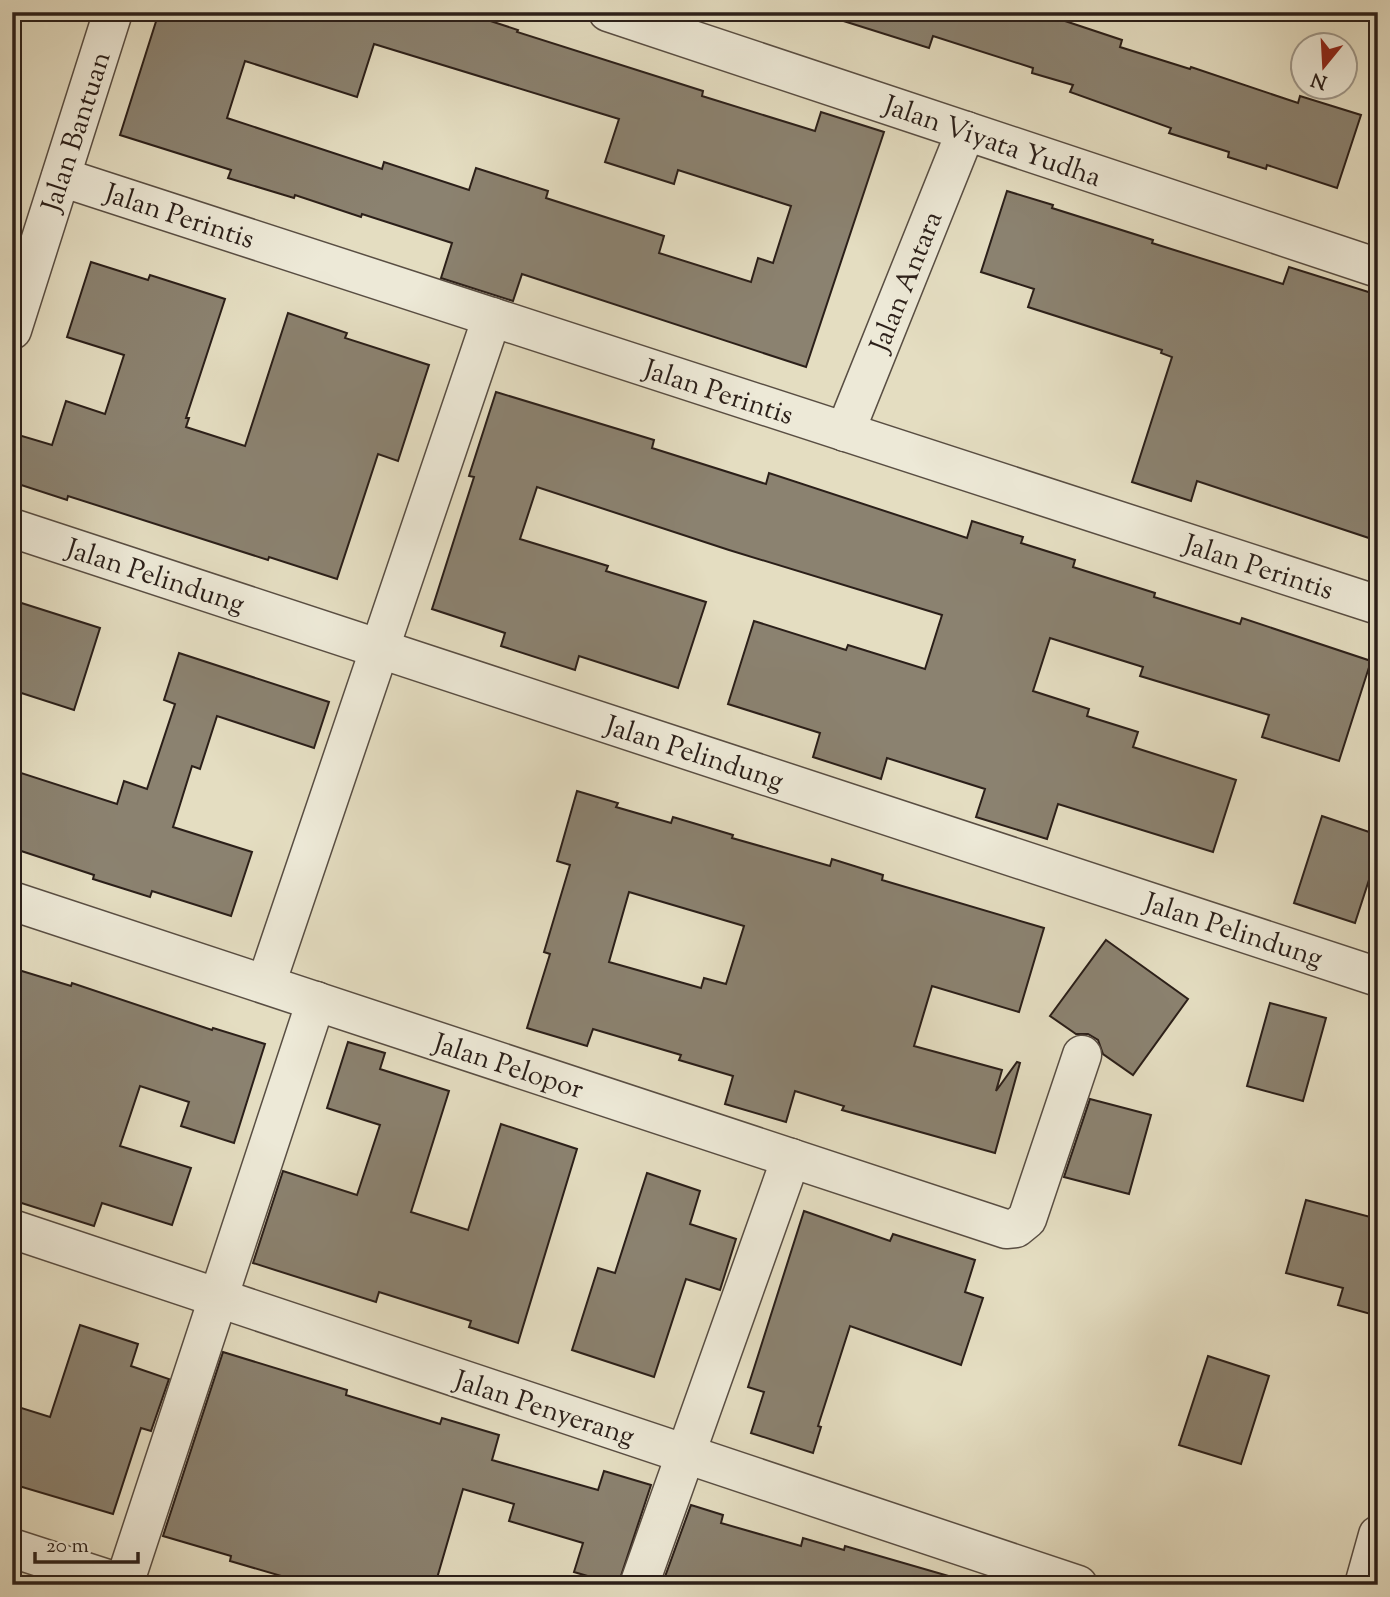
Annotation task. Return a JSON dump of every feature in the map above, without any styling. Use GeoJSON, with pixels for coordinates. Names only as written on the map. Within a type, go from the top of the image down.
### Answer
{"type":"FeatureCollection","features":[{"type":"Feature","properties":{"kind":"street","name":"Jalan Bantuan"},"geometry":{"type":"LineString","coordinates":[[12,330],[113,12]]}},
{"type":"Feature","properties":{"kind":"street","name":"Jalan Viyata Yudha"},"geometry":{"type":"LineString","coordinates":[[608,12],[1378,268]]}},
{"type":"Feature","properties":{"kind":"street","name":"Jalan Antara"},"geometry":{"type":"LineString","coordinates":[[845,432],[966,131]]}},
{"type":"Feature","properties":{"kind":"street","name":"Jalan Perintis"},"geometry":{"type":"LineString","coordinates":[[61,177],[1378,605]]}},
{"type":"Feature","properties":{"kind":"street"},"geometry":{"type":"LineString","coordinates":[[266,984],[492,317]]}},
{"type":"Feature","properties":{"kind":"street","name":"Jalan Pelindung"},"geometry":{"type":"LineString","coordinates":[[12,528],[1378,976]]}},
{"type":"Feature","properties":{"kind":"street","name":"Jalan Pelopor"},"geometry":{"type":"LineString","coordinates":[[12,901],[1006,1229],[1016,1228],[1027,1219],[1082,1055]]}},
{"type":"Feature","properties":{"kind":"street"},"geometry":{"type":"LineString","coordinates":[[12,1548],[125,1584],[316,1001]]}},
{"type":"Feature","properties":{"kind":"street"},"geometry":{"type":"LineString","coordinates":[[639,1585],[791,1158]]}},
{"type":"Feature","properties":{"kind":"street","name":"Jalan Penyerang"},"geometry":{"type":"LineString","coordinates":[[12,1229],[1078,1585]]}},
{"type":"Feature","properties":{"kind":"street"},"geometry":{"type":"LineString","coordinates":[[1364,1585],[1378,1535]]}},
{"type":"Feature","properties":{"kind":"building"},"geometry":{"type":"Polygon","coordinates":[[[159,12],[463,12],[518,30],[517,32],[703,91],[702,96],[815,131],[821,112],[884,132],[806,367],[522,274],[513,301],[441,278],[452,243],[362,214],[361,217],[295,195],[294,198],[228,178],[231,170],[120,135],[159,12]],[[374,44],[357,97],[245,61],[227,118],[382,169],[384,162],[469,190],[476,168],[548,191],[546,198],[664,236],[659,253],[751,282],[758,258],[773,263],[791,206],[678,170],[674,184],[605,162],[619,119],[374,44]]]}},
{"type":"Feature","properties":{"kind":"building"},"geometry":{"type":"Polygon","coordinates":[[[835,12],[1038,12],[1122,40],[1120,47],[1190,69],[1191,67],[1288,100],[1288,102],[1319,102],[1361,115],[1337,188],[1267,165],[1266,169],[1228,157],[1229,152],[1169,133],[1171,128],[1070,92],[1073,85],[1032,73],[1033,68],[933,36],[929,48],[834,18],[835,12]]]}},
{"type":"Feature","properties":{"kind":"building"},"geometry":{"type":"Polygon","coordinates":[[[1007,191],[1153,240],[1152,243],[1283,284],[1289,267],[1378,295],[1378,541],[1197,481],[1191,501],[1132,482],[1172,357],[1161,353],[1162,350],[1028,307],[1034,289],[981,272],[1007,191]]]}},
{"type":"Feature","properties":{"kind":"building"},"geometry":{"type":"Polygon","coordinates":[[[91,262],[148,280],[150,275],[225,299],[186,418],[189,418],[186,427],[245,446],[288,313],[347,333],[345,338],[429,365],[398,461],[378,454],[337,579],[269,557],[268,560],[68,496],[67,500],[12,482],[12,433],[52,445],[66,401],[105,414],[124,355],[67,337],[91,262]]]}},
{"type":"Feature","properties":{"kind":"building"},"geometry":{"type":"Polygon","coordinates":[[[496,392],[654,440],[652,448],[766,484],[769,473],[967,538],[972,521],[1023,537],[1021,543],[1075,560],[1073,567],[1155,593],[1154,597],[1240,624],[1242,618],[1371,661],[1339,761],[1262,737],[1269,715],[1140,676],[1143,667],[1050,638],[1033,691],[1089,709],[1087,716],[1138,732],[1133,747],[1236,780],[1213,852],[1058,804],[1047,839],[976,817],[985,789],[887,758],[881,779],[813,757],[820,733],[728,704],[754,621],[846,650],[848,645],[925,669],[942,615],[729,550],[537,487],[520,539],[608,566],[606,571],[706,602],[678,688],[579,656],[575,670],[501,646],[505,633],[432,609],[474,477],[469,476],[496,392]]]}},
{"type":"Feature","properties":{"kind":"building"},"geometry":{"type":"Polygon","coordinates":[[[12,600],[100,628],[74,710],[12,690],[12,600]]]}},
{"type":"Feature","properties":{"kind":"building"},"geometry":{"type":"Polygon","coordinates":[[[179,653],[329,702],[314,748],[217,716],[200,769],[192,766],[173,827],[252,852],[231,916],[152,891],[150,897],[93,879],[94,875],[12,848],[12,770],[117,804],[124,781],[147,789],[175,704],[164,700],[179,653]]]}},
{"type":"Feature","properties":{"kind":"building"},"geometry":{"type":"Polygon","coordinates":[[[577,791],[618,803],[616,807],[671,823],[673,817],[733,835],[732,838],[830,866],[832,859],[883,875],[882,880],[1044,928],[1019,1012],[932,986],[914,1046],[1002,1070],[996,1091],[1017,1062],[1020,1063],[995,1153],[842,1110],[844,1106],[795,1091],[786,1122],[725,1104],[733,1076],[679,1060],[681,1055],[593,1029],[587,1046],[527,1028],[550,954],[544,952],[570,865],[557,861],[577,791]],[[629,892],[609,962],[701,988],[704,978],[726,984],[744,926],[629,892]]]}},
{"type":"Feature","properties":{"kind":"building"},"geometry":{"type":"Polygon","coordinates":[[[1322,816],[1378,835],[1378,852],[1355,923],[1294,903],[1322,816]]]}},
{"type":"Feature","properties":{"kind":"building"},"geometry":{"type":"Polygon","coordinates":[[[1106,940],[1188,999],[1133,1075],[1103,1054],[1098,1040],[1088,1034],[1076,1034],[1050,1016],[1106,940]]]}},
{"type":"Feature","properties":{"kind":"building"},"geometry":{"type":"Polygon","coordinates":[[[12,968],[71,986],[72,983],[212,1030],[213,1028],[265,1044],[234,1143],[181,1126],[189,1102],[140,1086],[120,1146],[191,1168],[172,1225],[102,1203],[94,1226],[12,1200],[12,968]]]}},
{"type":"Feature","properties":{"kind":"building"},"geometry":{"type":"Polygon","coordinates":[[[1270,1003],[1326,1018],[1303,1101],[1247,1086],[1270,1003]]]}},
{"type":"Feature","properties":{"kind":"building"},"geometry":{"type":"Polygon","coordinates":[[[348,1042],[385,1053],[380,1069],[449,1091],[411,1212],[468,1230],[501,1124],[577,1149],[518,1343],[469,1327],[471,1321],[379,1292],[376,1302],[253,1263],[283,1171],[357,1195],[380,1125],[327,1108],[348,1042]]]}},
{"type":"Feature","properties":{"kind":"building"},"geometry":{"type":"Polygon","coordinates":[[[1090,1099],[1151,1115],[1129,1194],[1064,1177],[1090,1099]]]}},
{"type":"Feature","properties":{"kind":"building"},"geometry":{"type":"Polygon","coordinates":[[[647,1173],[700,1191],[690,1224],[736,1239],[720,1290],[686,1279],[654,1377],[572,1350],[598,1268],[615,1273],[647,1173]]]}},
{"type":"Feature","properties":{"kind":"building"},"geometry":{"type":"Polygon","coordinates":[[[1306,1200],[1378,1219],[1378,1316],[1338,1305],[1343,1288],[1286,1273],[1306,1200]]]}},
{"type":"Feature","properties":{"kind":"building"},"geometry":{"type":"Polygon","coordinates":[[[804,1211],[890,1241],[893,1234],[975,1260],[965,1292],[983,1298],[961,1365],[850,1326],[818,1426],[821,1427],[813,1453],[751,1433],[764,1392],[748,1387],[804,1211]]]}},
{"type":"Feature","properties":{"kind":"building"},"geometry":{"type":"Polygon","coordinates":[[[80,1325],[138,1344],[131,1366],[169,1379],[151,1431],[141,1428],[113,1514],[12,1484],[12,1405],[50,1417],[80,1325]]]}},
{"type":"Feature","properties":{"kind":"building"},"geometry":{"type":"Polygon","coordinates":[[[223,1352],[347,1390],[346,1395],[440,1424],[442,1418],[499,1435],[492,1460],[598,1490],[604,1471],[651,1485],[618,1585],[574,1572],[583,1543],[509,1521],[514,1504],[463,1489],[435,1585],[312,1585],[230,1561],[231,1556],[163,1536],[223,1352]]]}},
{"type":"Feature","properties":{"kind":"building"},"geometry":{"type":"Polygon","coordinates":[[[1208,1356],[1269,1376],[1241,1464],[1179,1445],[1208,1356]]]}},
{"type":"Feature","properties":{"kind":"building"},"geometry":{"type":"Polygon","coordinates":[[[691,1505],[723,1515],[721,1523],[801,1546],[803,1538],[844,1550],[845,1546],[952,1577],[951,1585],[662,1585],[691,1505]]]}}]}
